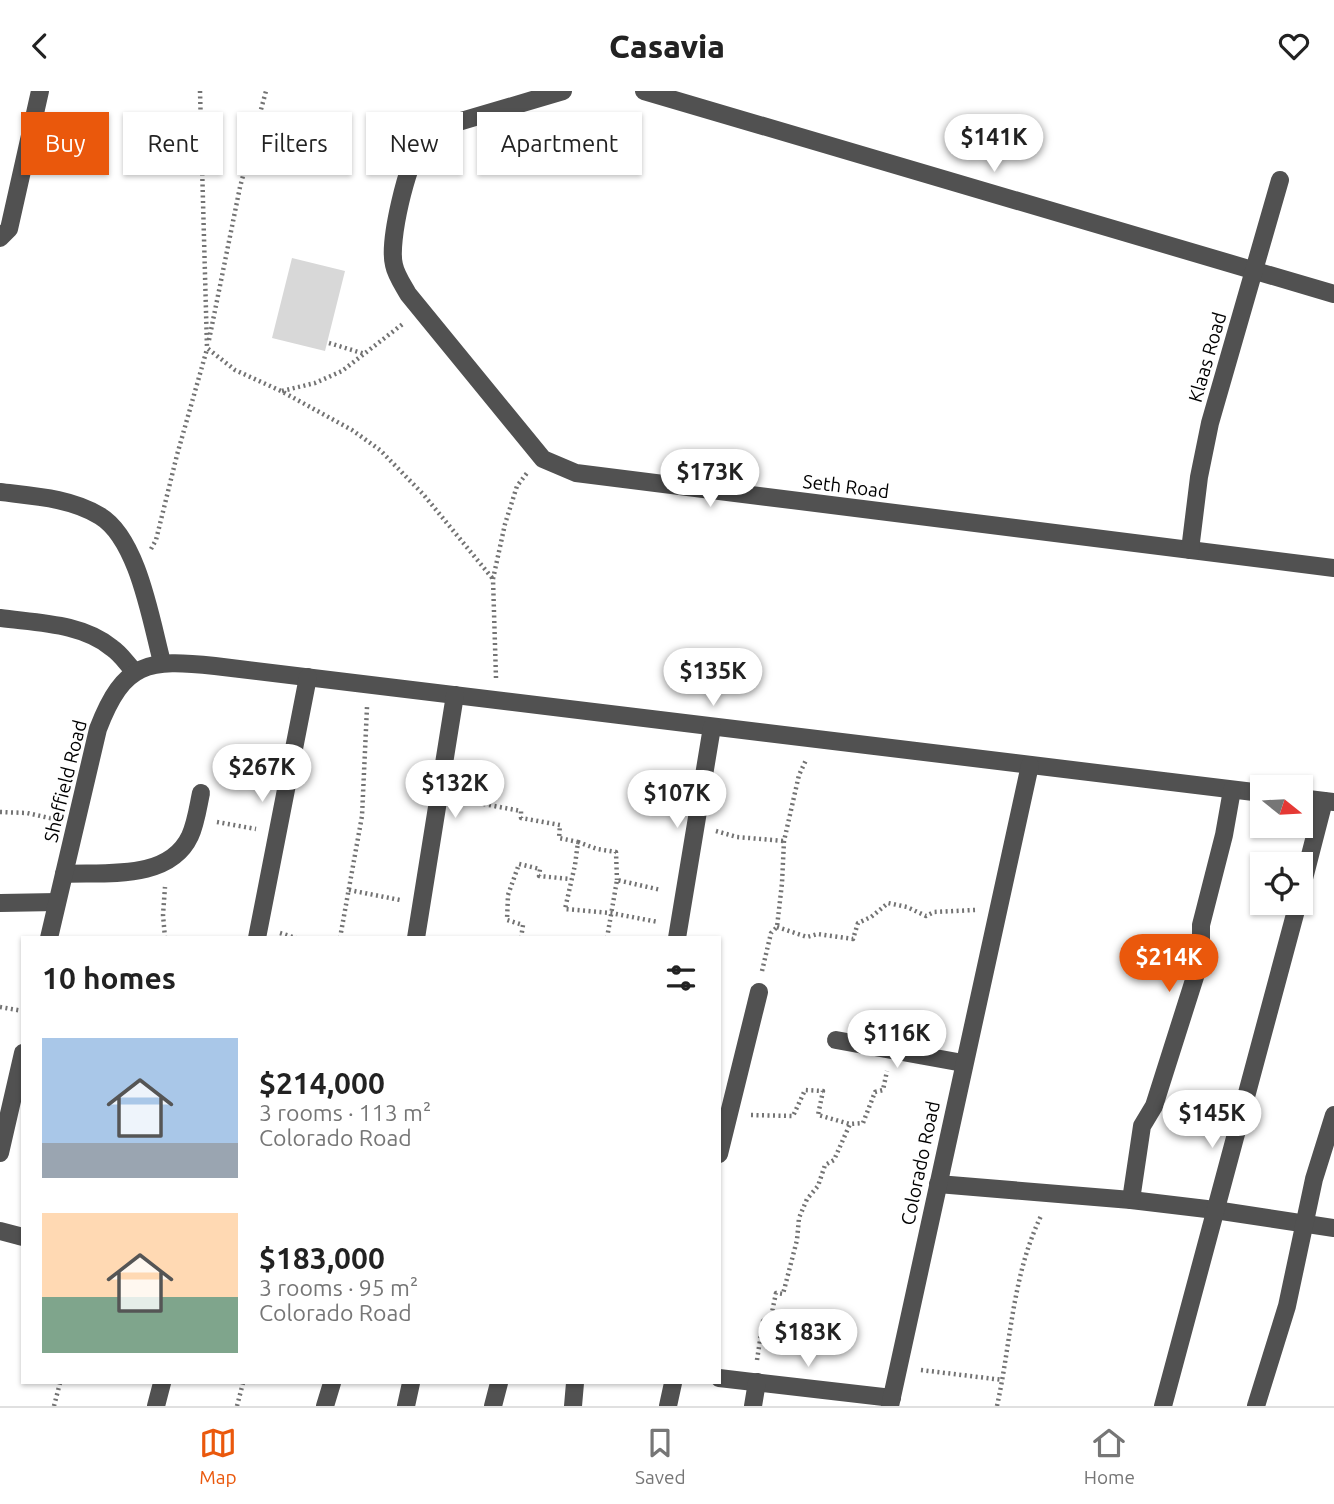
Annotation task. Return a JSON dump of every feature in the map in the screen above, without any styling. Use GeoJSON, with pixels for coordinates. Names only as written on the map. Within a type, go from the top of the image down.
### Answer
{"type":"FeatureCollection","features":[{"type":"Feature","properties":{"kind":"street"},"geometry":{"type":"LineString","coordinates":[[0,237],[9,229],[40,91]]}},
{"type":"Feature","properties":{"kind":"street","name":"Seth Road"},"geometry":{"type":"LineString","coordinates":[[563,91],[448,125],[431,134],[421,144],[407,176],[392,244],[393,264],[408,295],[543,459],[576,473],[1334,568]]}},
{"type":"Feature","properties":{"kind":"street"},"geometry":{"type":"LineString","coordinates":[[644,91],[1334,294]]}},
{"type":"Feature","properties":{"kind":"street","name":"Klaas Road"},"geometry":{"type":"LineString","coordinates":[[1190,550],[1209,423],[1280,180]]}},
{"type":"Feature","properties":{"kind":"street"},"geometry":{"type":"LineString","coordinates":[[0,492],[76,505],[101,516],[115,529],[129,552],[137,574],[162,662],[308,677],[1250,792]]}},
{"type":"Feature","properties":{"kind":"street"},"geometry":{"type":"LineString","coordinates":[[0,618],[51,624],[96,637],[114,649],[135,673]]}},
{"type":"Feature","properties":{"kind":"street","name":"Sheffield Road"},"geometry":{"type":"LineString","coordinates":[[49,936],[104,712],[114,694],[135,673],[162,662]]}},
{"type":"Feature","properties":{"kind":"street"},"geometry":{"type":"LineString","coordinates":[[257,936],[308,677]]}},
{"type":"Feature","properties":{"kind":"street"},"geometry":{"type":"LineString","coordinates":[[416,936],[455,695]]}},
{"type":"Feature","properties":{"kind":"street"},"geometry":{"type":"LineString","coordinates":[[678,932],[712,727]]}},
{"type":"Feature","properties":{"kind":"street","name":"Colorado Road"},"geometry":{"type":"LineString","coordinates":[[891,1402],[1030,765]]}},
{"type":"Feature","properties":{"kind":"street"},"geometry":{"type":"LineString","coordinates":[[1131,1200],[1142,1126],[1154,1106],[1200,958],[1201,925],[1233,790]]}},
{"type":"Feature","properties":{"kind":"street"},"geometry":{"type":"LineString","coordinates":[[64,874],[133,871],[154,867],[169,860],[180,851],[189,837],[201,793]]}},
{"type":"Feature","properties":{"kind":"street"},"geometry":{"type":"LineString","coordinates":[[1313,852],[1329,801]]}},
{"type":"Feature","properties":{"kind":"street"},"geometry":{"type":"LineString","coordinates":[[0,903],[57,902]]}},
{"type":"Feature","properties":{"kind":"street"},"geometry":{"type":"LineString","coordinates":[[1163,1406],[1295,915]]}},
{"type":"Feature","properties":{"kind":"street"},"geometry":{"type":"LineString","coordinates":[[721,1146],[759,992]]}},
{"type":"Feature","properties":{"kind":"street"},"geometry":{"type":"LineString","coordinates":[[836,1040],[963,1063]]}},
{"type":"Feature","properties":{"kind":"street"},"geometry":{"type":"LineString","coordinates":[[0,1153],[21,1062]]}},
{"type":"Feature","properties":{"kind":"street"},"geometry":{"type":"LineString","coordinates":[[1256,1406],[1287,1306],[1314,1179],[1334,1115]]}},
{"type":"Feature","properties":{"kind":"street"},"geometry":{"type":"LineString","coordinates":[[938,1184],[1131,1200],[1334,1228]]}},
{"type":"Feature","properties":{"kind":"street"},"geometry":{"type":"LineString","coordinates":[[0,1231],[21,1236]]}},
{"type":"Feature","properties":{"kind":"street"},"geometry":{"type":"LineString","coordinates":[[721,1378],[891,1402]]}},
{"type":"Feature","properties":{"kind":"street"},"geometry":{"type":"LineString","coordinates":[[753,1406],[757,1382]]}},
{"type":"Feature","properties":{"kind":"street"},"geometry":{"type":"LineString","coordinates":[[156,1406],[162,1384]]}},
{"type":"Feature","properties":{"kind":"street"},"geometry":{"type":"LineString","coordinates":[[325,1406],[332,1384]]}},
{"type":"Feature","properties":{"kind":"street"},"geometry":{"type":"LineString","coordinates":[[406,1406],[411,1384]]}},
{"type":"Feature","properties":{"kind":"street"},"geometry":{"type":"LineString","coordinates":[[493,1406],[499,1384]]}},
{"type":"Feature","properties":{"kind":"street"},"geometry":{"type":"LineString","coordinates":[[573,1406],[575,1384]]}},
{"type":"Feature","properties":{"kind":"street"},"geometry":{"type":"LineString","coordinates":[[668,1406],[673,1384]]}},
{"type":"Feature","properties":{"kind":"path"},"geometry":{"type":"LineString","coordinates":[[200,91],[207,348]]}},
{"type":"Feature","properties":{"kind":"path"},"geometry":{"type":"LineString","coordinates":[[137,574],[156,540],[207,348],[240,187],[266,91]]}},
{"type":"Feature","properties":{"kind":"path"},"geometry":{"type":"LineString","coordinates":[[281,391],[315,383],[342,371],[366,355],[409,318]]}},
{"type":"Feature","properties":{"kind":"path"},"geometry":{"type":"LineString","coordinates":[[329,343],[366,355]]}},
{"type":"Feature","properties":{"kind":"path"},"geometry":{"type":"LineString","coordinates":[[207,348],[235,370],[281,391],[352,430],[380,450],[423,494],[493,579]]}},
{"type":"Feature","properties":{"kind":"path"},"geometry":{"type":"LineString","coordinates":[[496,673],[493,579],[505,524],[517,486],[532,467]]}},
{"type":"Feature","properties":{"kind":"path"},"geometry":{"type":"LineString","coordinates":[[340,936],[362,816],[363,752],[369,685]]}},
{"type":"Feature","properties":{"kind":"path"},"geometry":{"type":"LineString","coordinates":[[759,992],[771,933],[777,927],[784,841],[799,775],[813,739]]}},
{"type":"Feature","properties":{"kind":"path"},"geometry":{"type":"LineString","coordinates":[[440,788],[475,804],[521,811],[521,818],[560,825],[559,838],[616,852],[617,880],[607,936]]}},
{"type":"Feature","properties":{"kind":"path"},"geometry":{"type":"LineString","coordinates":[[0,812],[27,813],[75,824]]}},
{"type":"Feature","properties":{"kind":"path"},"geometry":{"type":"LineString","coordinates":[[195,820],[276,832]]}},
{"type":"Feature","properties":{"kind":"path"},"geometry":{"type":"LineString","coordinates":[[696,828],[737,837],[784,841]]}},
{"type":"Feature","properties":{"kind":"path"},"geometry":{"type":"LineString","coordinates":[[578,842],[565,909],[611,913],[678,932]]}},
{"type":"Feature","properties":{"kind":"path"},"geometry":{"type":"LineString","coordinates":[[165,936],[165,878],[169,860]]}},
{"type":"Feature","properties":{"kind":"path"},"geometry":{"type":"LineString","coordinates":[[521,936],[523,925],[507,920],[508,895],[519,864],[540,869],[539,876],[571,879]]}},
{"type":"Feature","properties":{"kind":"path"},"geometry":{"type":"LineString","coordinates":[[617,880],[685,894]]}},
{"type":"Feature","properties":{"kind":"path"},"geometry":{"type":"LineString","coordinates":[[349,890],[422,902]]}},
{"type":"Feature","properties":{"kind":"path"},"geometry":{"type":"LineString","coordinates":[[777,927],[807,937],[818,934],[853,939],[858,923],[871,917],[888,903],[907,907],[926,916],[934,912],[997,912]]}},
{"type":"Feature","properties":{"kind":"path"},"geometry":{"type":"LineString","coordinates":[[0,1007],[21,1011]]}},
{"type":"Feature","properties":{"kind":"path"},"geometry":{"type":"LineString","coordinates":[[730,1111],[760,1116],[793,1116],[805,1090],[812,1089],[823,1091],[818,1115],[850,1124],[863,1123],[875,1092],[883,1090],[890,1049]]}},
{"type":"Feature","properties":{"kind":"path"},"geometry":{"type":"LineString","coordinates":[[757,1382],[757,1358],[763,1321],[771,1317],[776,1293],[783,1294],[797,1240],[799,1218],[807,1199],[818,1186],[825,1165],[834,1160],[850,1124]]}},
{"type":"Feature","properties":{"kind":"path"},"geometry":{"type":"LineString","coordinates":[[998,1406],[1013,1308],[1023,1266],[1036,1225],[1052,1192]]}},
{"type":"Feature","properties":{"kind":"path"},"geometry":{"type":"LineString","coordinates":[[897,1369],[1003,1380]]}},
{"type":"Feature","properties":{"kind":"path"},"geometry":{"type":"LineString","coordinates":[[54,1406],[60,1384]]}},
{"type":"Feature","properties":{"kind":"path"},"geometry":{"type":"LineString","coordinates":[[237,1406],[243,1384]]}},
{"type":"Feature","properties":{"kind":"shaded area"},"geometry":{"type":"Polygon","coordinates":[[[292,258],[345,271],[325,351],[272,338],[292,258]]]}}]}
